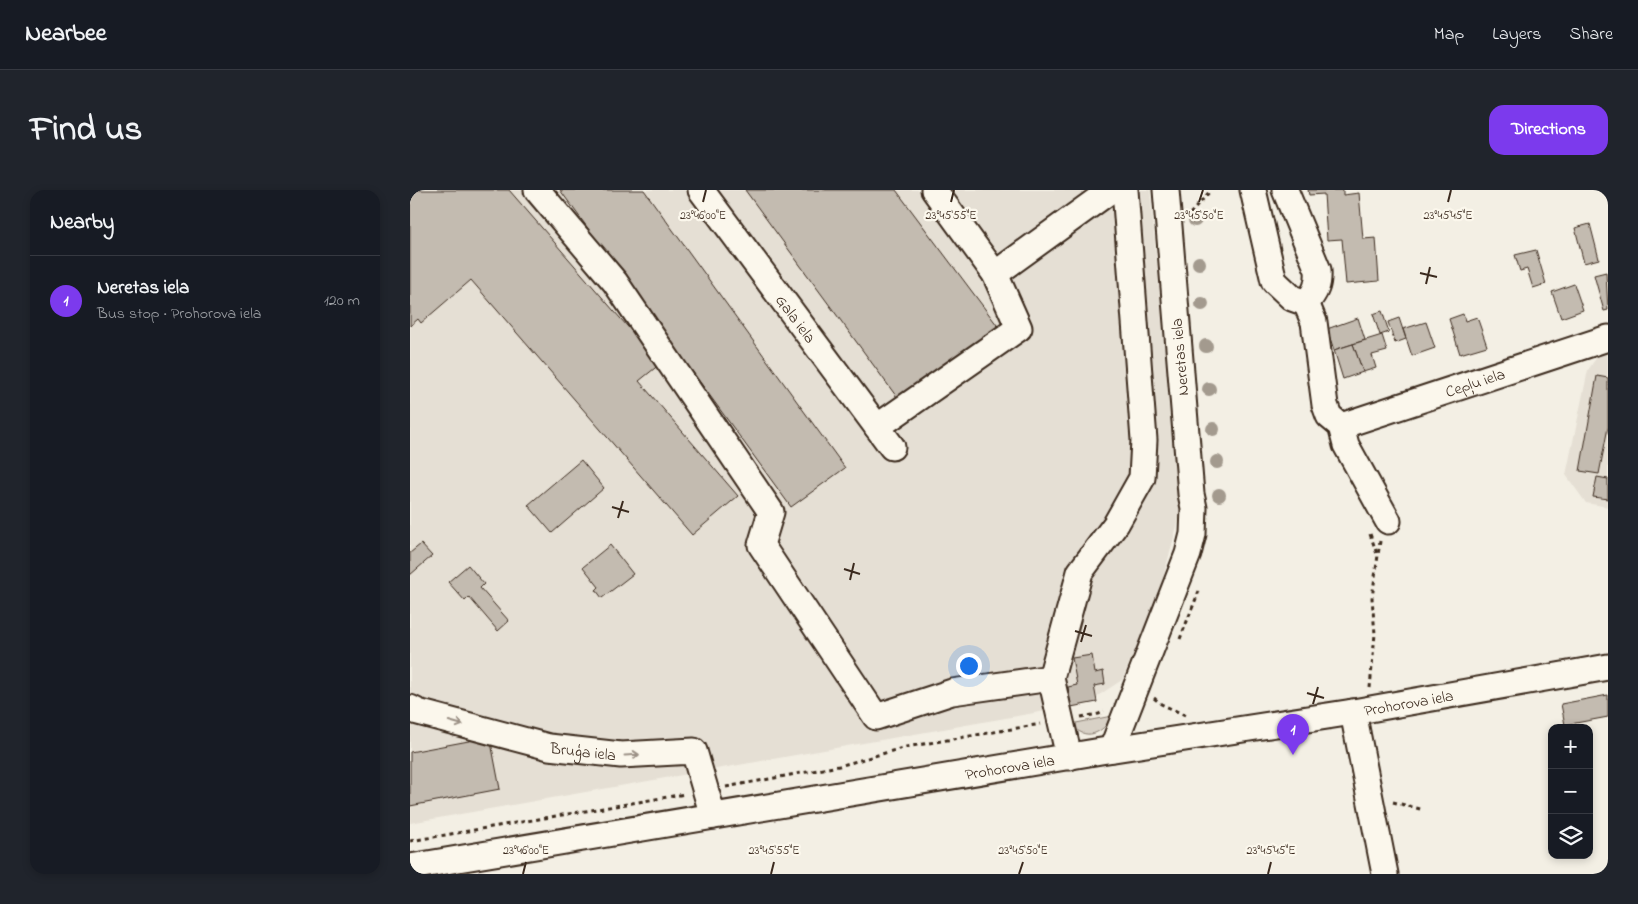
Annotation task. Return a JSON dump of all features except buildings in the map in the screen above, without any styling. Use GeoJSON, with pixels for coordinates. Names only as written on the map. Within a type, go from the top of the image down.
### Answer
{"type":"FeatureCollection","features":[{"type":"Feature","properties":{"kind":"street"},"geometry":{"type":"LineString","coordinates":[[537,190],[615,282],[771,512],[761,545],[876,717],[952,692],[1050,678]]}},
{"type":"Feature","properties":{"kind":"street","name":"Gala iela"},"geometry":{"type":"LineString","coordinates":[[701,190],[892,447]]}},
{"type":"Feature","properties":{"kind":"street"},"geometry":{"type":"LineString","coordinates":[[877,427],[1019,328],[995,274],[934,190]]}},
{"type":"Feature","properties":{"kind":"street"},"geometry":{"type":"LineString","coordinates":[[995,274],[1111,190]]}},
{"type":"Feature","properties":{"kind":"street"},"geometry":{"type":"LineString","coordinates":[[1069,757],[1050,678],[1080,572],[1116,524],[1142,478],[1144,440],[1125,190]]}},
{"type":"Feature","properties":{"kind":"street","name":"Neretas iela"},"geometry":{"type":"LineString","coordinates":[[1112,749],[1168,610],[1193,534],[1194,508],[1166,190]]}},
{"type":"Feature","properties":{"kind":"street"},"geometry":{"type":"LineString","coordinates":[[1253,190],[1274,281],[1292,298],[1306,303],[1314,322],[1325,405],[1329,416],[1342,426],[1346,445],[1388,521]]}},
{"type":"Feature","properties":{"kind":"street"},"geometry":{"type":"LineString","coordinates":[[1285,190],[1318,270],[1319,282],[1314,294],[1306,303]]}},
{"type":"Feature","properties":{"kind":"street","name":"Cepļu iela"},"geometry":{"type":"LineString","coordinates":[[1342,426],[1608,338]]}},
{"type":"Feature","properties":{"kind":"street","name":"Prohorova iela"},"geometry":{"type":"LineString","coordinates":[[410,867],[1112,749],[1354,712],[1608,667]]}},
{"type":"Feature","properties":{"kind":"street","name":"Bruģa iela"},"geometry":{"type":"LineString","coordinates":[[410,708],[418,712],[549,747],[621,755],[694,752],[713,816]]}},
{"type":"Feature","properties":{"kind":"street"},"geometry":{"type":"LineString","coordinates":[[1354,712],[1372,798],[1385,874]]}},
{"type":"Feature","properties":{"kind":"path"},"geometry":{"type":"LineString","coordinates":[[1185,221],[1210,190]]}},
{"type":"Feature","properties":{"kind":"path"},"geometry":{"type":"LineString","coordinates":[[1378,690],[1369,691],[1375,634],[1372,598],[1381,532],[1388,521]]}},
{"type":"Feature","properties":{"kind":"path"},"geometry":{"type":"LineString","coordinates":[[410,841],[705,791],[839,766],[906,747],[1100,714],[1116,698],[1154,698],[1161,704],[1185,715],[1194,714]]}},
{"type":"Feature","properties":{"kind":"path"},"geometry":{"type":"LineString","coordinates":[[1372,798],[1424,810]]}},
{"type":"Feature","properties":{"kind":"shaded area"},"geometry":{"type":"Polygon","coordinates":[[[410,190],[1150,190],[1180,515],[1157,600],[1122,680],[1096,697],[1097,702],[410,823],[410,190]]]}},
{"type":"Feature","properties":{"kind":"shaded area"},"geometry":{"type":"Polygon","coordinates":[[[1599,354],[1608,355],[1608,507],[1586,503],[1566,475],[1588,370],[1599,354]]]}},
{"type":"Feature","properties":{"kind":"shaded area"},"geometry":{"type":"Polygon","coordinates":[[[1112,716],[1104,727],[1093,734],[1082,733],[1071,724],[1112,716]]]}},
{"type":"Feature","properties":{"kind":"place","name":"Neretas iela"},"geometry":{"type":"Point","coordinates":[1293,755]}}]}
